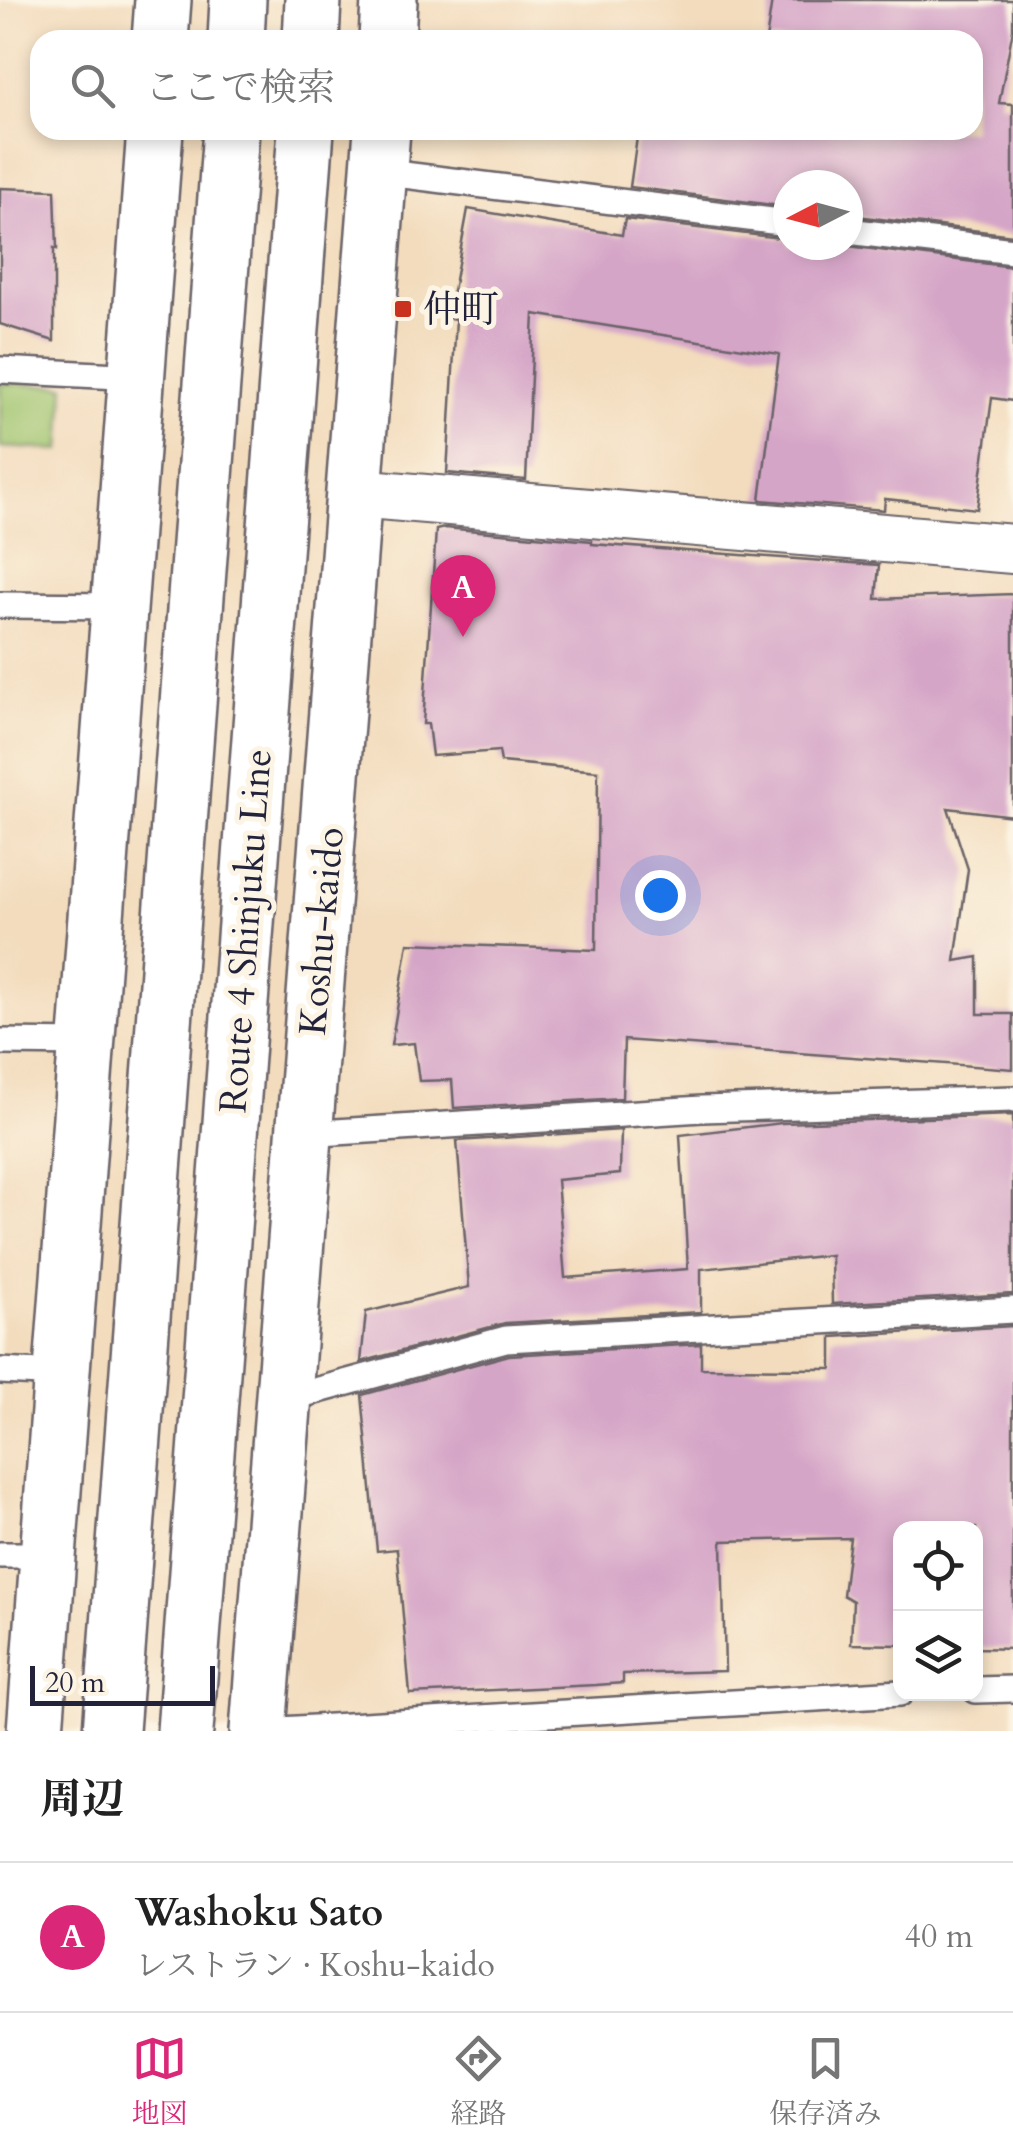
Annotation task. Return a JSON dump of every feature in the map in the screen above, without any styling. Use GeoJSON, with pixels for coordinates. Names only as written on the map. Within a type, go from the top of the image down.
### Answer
{"type":"FeatureCollection","features":[{"type":"Feature","properties":{"kind":"highway"},"geometry":{"type":"LineString","coordinates":[[161,30],[163,0]]}},
{"type":"Feature","properties":{"kind":"highway"},"geometry":{"type":"LineString","coordinates":[[236,30],[238,0]]}},
{"type":"Feature","properties":{"kind":"highway"},"geometry":{"type":"LineString","coordinates":[[312,30],[313,0]]}},
{"type":"Feature","properties":{"kind":"highway"},"geometry":{"type":"LineString","coordinates":[[388,30],[389,0]]}},
{"type":"Feature","properties":{"kind":"highway"},"geometry":{"type":"LineString","coordinates":[[35,1731],[25,1555],[62,1374],[122,606],[153,140]]}},
{"type":"Feature","properties":{"kind":"highway","name":"Route 4 Shinjuku Line"},"geometry":{"type":"LineString","coordinates":[[111,1731],[230,140]]}},
{"type":"Feature","properties":{"kind":"highway","name":"Route 4 Shinjuku Line"},"geometry":{"type":"LineString","coordinates":[[185,1731],[305,140]]}},
{"type":"Feature","properties":{"kind":"highway","name":"Koshu-kaido"},"geometry":{"type":"LineString","coordinates":[[261,1731],[282,1400],[381,151]]}},
{"type":"Feature","properties":{"kind":"street"},"geometry":{"type":"LineString","coordinates":[[356,494],[1013,549]]}},
{"type":"Feature","properties":{"kind":"lane"},"geometry":{"type":"LineString","coordinates":[[381,151],[773,220]]}},
{"type":"Feature","properties":{"kind":"lane"},"geometry":{"type":"LineString","coordinates":[[863,233],[1013,251]]}},
{"type":"Feature","properties":{"kind":"lane"},"geometry":{"type":"LineString","coordinates":[[0,370],[138,377]]}},
{"type":"Feature","properties":{"kind":"lane"},"geometry":{"type":"LineString","coordinates":[[0,606],[122,606]]}},
{"type":"Feature","properties":{"kind":"lane"},"geometry":{"type":"LineString","coordinates":[[0,1042],[88,1043]]}},
{"type":"Feature","properties":{"kind":"lane"},"geometry":{"type":"LineString","coordinates":[[304,1134],[702,1109],[1013,1099]]}},
{"type":"Feature","properties":{"kind":"lane"},"geometry":{"type":"LineString","coordinates":[[282,1400],[506,1339],[1013,1310]]}},
{"type":"Feature","properties":{"kind":"lane"},"geometry":{"type":"LineString","coordinates":[[0,1371],[62,1374]]}},
{"type":"Feature","properties":{"kind":"lane"},"geometry":{"type":"LineString","coordinates":[[983,1690],[1013,1688]]}},
{"type":"Feature","properties":{"kind":"lane"},"geometry":{"type":"LineString","coordinates":[[261,1731],[893,1693]]}},
{"type":"Feature","properties":{"kind":"green space"},"geometry":{"type":"Polygon","coordinates":[[[0,383],[65,386],[61,450],[0,447],[0,383]]]}},
{"type":"Feature","properties":{"kind":"building"},"geometry":{"type":"Polygon","coordinates":[[[772,0],[1013,0],[1013,29],[999,103],[1013,104],[1013,235],[863,217],[863,170],[773,170],[773,205],[630,187],[637,140],[983,140],[983,30],[768,30],[772,0]]]}},
{"type":"Feature","properties":{"kind":"building"},"geometry":{"type":"Polygon","coordinates":[[[0,188],[55,190],[54,341],[0,324],[0,188]]]}},
{"type":"Feature","properties":{"kind":"building"},"geometry":{"type":"Polygon","coordinates":[[[468,209],[622,235],[625,219],[773,237],[773,260],[863,260],[863,248],[1013,267],[1013,401],[992,398],[977,509],[885,499],[884,510],[760,500],[779,354],[534,314],[526,480],[447,473],[456,319],[448,318],[468,209]]]}},
{"type":"Feature","properties":{"kind":"building"},"geometry":{"type":"Polygon","coordinates":[[[436,530],[592,544],[879,565],[876,599],[1013,594],[1013,816],[948,808],[968,869],[955,961],[978,957],[978,1014],[1013,1014],[1013,1069],[624,1040],[622,1098],[454,1108],[452,1080],[419,1081],[414,1043],[391,1045],[408,943],[596,950],[598,771],[501,762],[499,751],[432,756],[428,724],[423,724],[436,530]]]}},
{"type":"Feature","properties":{"kind":"building"},"geometry":{"type":"Polygon","coordinates":[[[1013,1115],[1013,1294],[832,1304],[831,1255],[701,1269],[701,1312],[505,1323],[361,1362],[366,1312],[469,1287],[457,1141],[621,1130],[620,1174],[557,1180],[565,1278],[688,1269],[680,1135],[782,1123],[1013,1115]]]}},
{"type":"Feature","properties":{"kind":"building"},"geometry":{"type":"Polygon","coordinates":[[[1013,1326],[1013,1649],[983,1648],[983,1521],[893,1521],[893,1645],[851,1644],[853,1601],[843,1595],[850,1538],[722,1541],[725,1671],[623,1674],[623,1683],[596,1685],[410,1694],[397,1549],[377,1551],[362,1395],[509,1355],[701,1344],[701,1368],[832,1369],[832,1337],[1013,1326]]]}},
{"type":"Feature","properties":{"kind":"place","name":"仲町"},"geometry":{"type":"Point","coordinates":[403,309]}},
{"type":"Feature","properties":{"kind":"place","name":"Washoku Sato"},"geometry":{"type":"Point","coordinates":[463,637]}}]}
